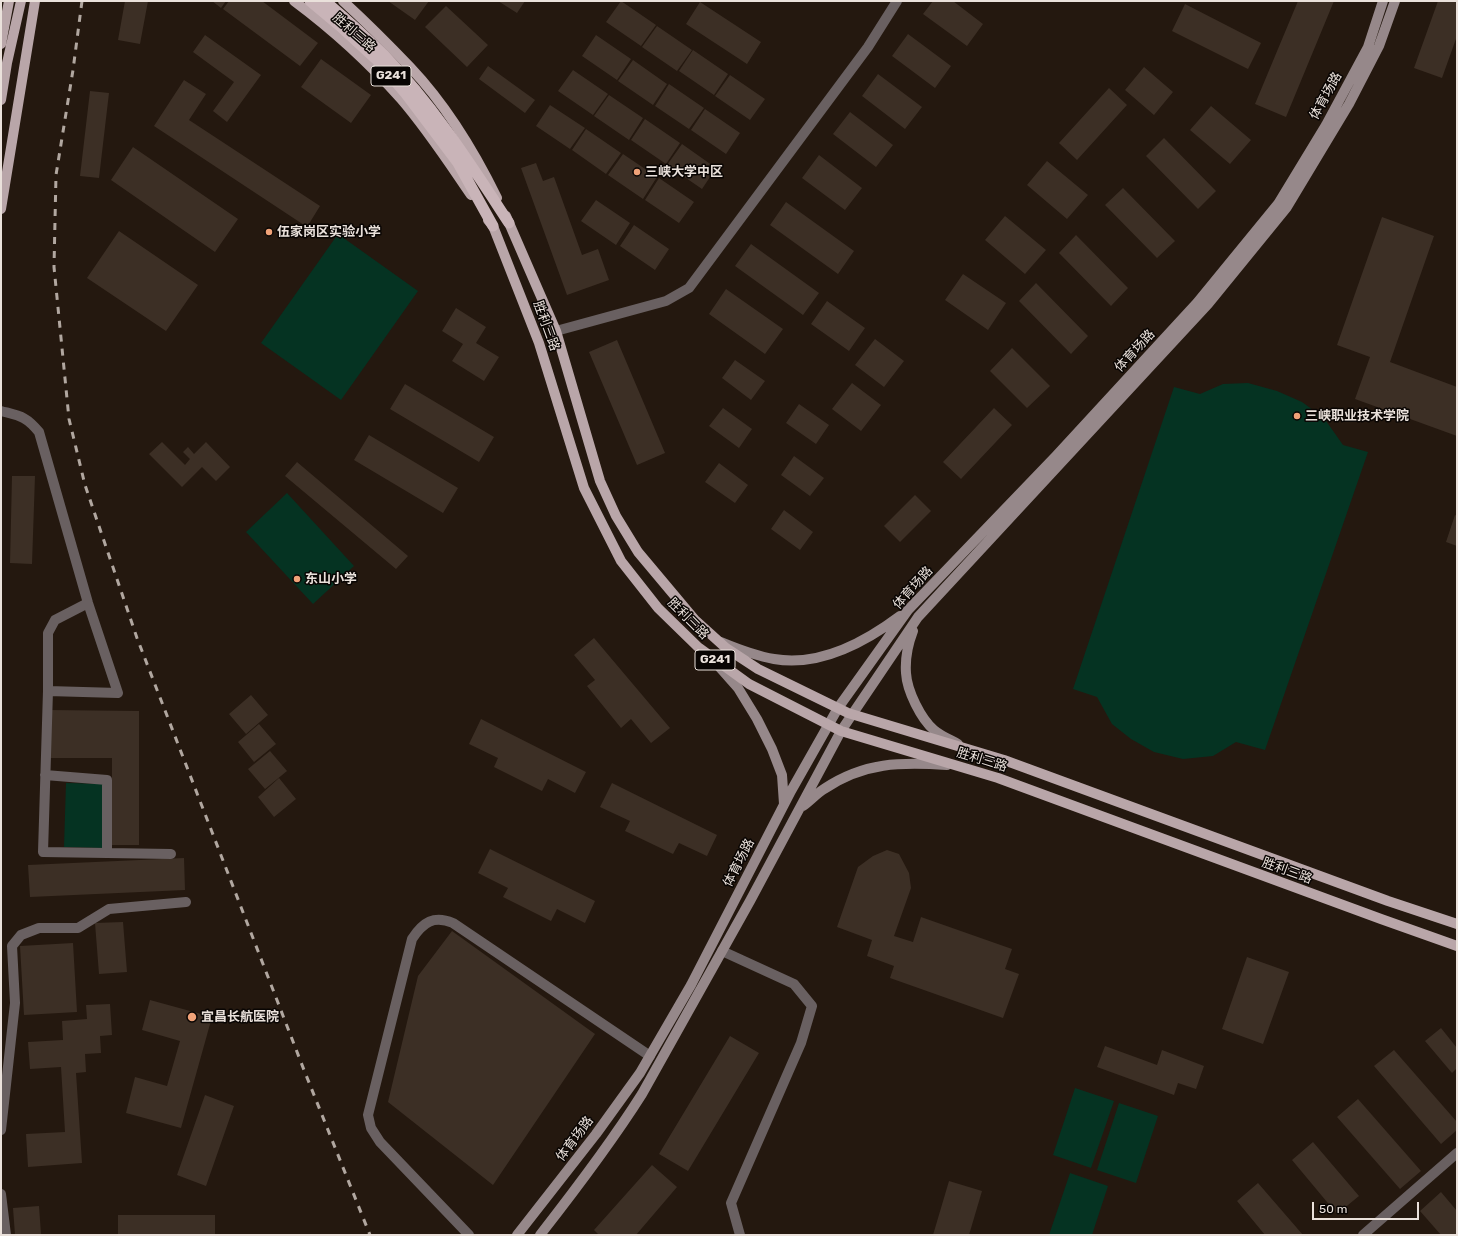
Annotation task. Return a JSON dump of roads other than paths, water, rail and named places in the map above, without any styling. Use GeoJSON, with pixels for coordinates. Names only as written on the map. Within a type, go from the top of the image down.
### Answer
{"type":"FeatureCollection","features":[{"type":"Feature","properties":{"kind":"highway","name":"G241"},"geometry":{"type":"LineString","coordinates":[[310,1],[340,26],[378,62],[463,160],[493,226]]}},
{"type":"Feature","properties":{"kind":"highway","name":"G241"},"geometry":{"type":"LineString","coordinates":[[325,1],[384,55],[413,87],[463,160],[509,223]]}},
{"type":"Feature","properties":{"kind":"main road"},"geometry":{"type":"LineString","coordinates":[[1,44],[9,1]]}},
{"type":"Feature","properties":{"kind":"main road"},"geometry":{"type":"LineString","coordinates":[[1,100],[6,63],[22,1]]}},
{"type":"Feature","properties":{"kind":"main road"},"geometry":{"type":"LineString","coordinates":[[1,209],[35,1]]}},
{"type":"Feature","properties":{"kind":"main road","name":"胜利三路"},"geometry":{"type":"LineString","coordinates":[[294,1],[337,35],[372,67],[403,101],[493,226],[539,343],[584,488],[621,561],[658,608],[698,647],[749,684],[841,731],[998,778],[1374,917],[1457,946]]}},
{"type":"Feature","properties":{"kind":"main road","name":"胜利三路"},"geometry":{"type":"LineString","coordinates":[[343,1],[411,68],[444,109],[474,154],[509,223],[556,331],[600,481],[616,516],[638,552],[694,620],[726,648],[758,669],[852,714],[1004,760],[1388,901],[1457,924]]}},
{"type":"Feature","properties":{"kind":"main road","name":"体育场路"},"geometry":{"type":"LineString","coordinates":[[517,1235],[596,1134],[640,1073],[691,985],[784,804],[838,708],[908,610],[1056,456],[1197,303],[1278,204],[1326,125],[1368,47],[1382,1]]}},
{"type":"Feature","properties":{"kind":"main road","name":"体育场路"},"geometry":{"type":"LineString","coordinates":[[540,1235],[601,1156],[623,1125],[642,1094],[722,951],[841,731],[918,617],[1208,304],[1287,207],[1349,104],[1379,46],[1395,1]]}},
{"type":"Feature","properties":{"kind":"main road"},"geometry":{"type":"LineString","coordinates":[[718,641],[754,654],[774,659],[800,661],[828,656],[853,645],[882,629],[908,610]]}},
{"type":"Feature","properties":{"kind":"main road"},"geometry":{"type":"LineString","coordinates":[[918,617],[909,640],[907,652],[906,674],[911,693],[920,713],[934,730],[963,748]]}},
{"type":"Feature","properties":{"kind":"main road"},"geometry":{"type":"LineString","coordinates":[[710,656],[738,688],[757,719],[772,749],[782,775],[784,804]]}},
{"type":"Feature","properties":{"kind":"main road"},"geometry":{"type":"LineString","coordinates":[[798,810],[824,789],[854,773],[886,764],[908,763],[957,766]]}},
{"type":"Feature","properties":{"kind":"street"},"geometry":{"type":"LineString","coordinates":[[556,331],[666,301],[689,288],[868,47],[896,1]]}},
{"type":"Feature","properties":{"kind":"street"},"geometry":{"type":"LineString","coordinates":[[1,411],[22,416],[31,422],[39,432],[88,603],[118,693],[48,691]]}},
{"type":"Feature","properties":{"kind":"street"},"geometry":{"type":"LineString","coordinates":[[88,603],[55,620],[48,633],[48,691],[43,852],[171,854]]}},
{"type":"Feature","properties":{"kind":"street"},"geometry":{"type":"LineString","coordinates":[[45,775],[107,780],[107,853]]}},
{"type":"Feature","properties":{"kind":"street"},"geometry":{"type":"LineString","coordinates":[[1,1130],[16,1003],[12,946],[21,935],[39,928],[78,928],[109,909],[186,902]]}},
{"type":"Feature","properties":{"kind":"street"},"geometry":{"type":"LineString","coordinates":[[469,1235],[380,1142],[371,1128],[368,1115],[412,939],[418,929],[435,919],[444,919],[453,922],[650,1056]]}},
{"type":"Feature","properties":{"kind":"street"},"geometry":{"type":"LineString","coordinates":[[722,951],[794,984],[812,1006],[801,1043],[731,1203],[740,1235]]}},
{"type":"Feature","properties":{"kind":"street"},"geometry":{"type":"LineString","coordinates":[[1363,1235],[1457,1153]]}},
{"type":"Feature","properties":{"kind":"street"},"geometry":{"type":"LineString","coordinates":[[1,1194],[6,1235]]}},
{"type":"Feature","properties":{"kind":"railway"},"geometry":{"type":"LineString","coordinates":[[82,1],[73,70],[56,175],[54,267],[69,419],[85,485],[137,638],[304,1070],[370,1235]]}},
{"type":"Feature","properties":{"kind":"place","name":"三峡大学中区"},"geometry":{"type":"Point","coordinates":[637,172]}},
{"type":"Feature","properties":{"kind":"place","name":"伍家岗区实验小学"},"geometry":{"type":"Point","coordinates":[269,232]}},
{"type":"Feature","properties":{"kind":"place","name":"三峡职业技术学院"},"geometry":{"type":"Point","coordinates":[1297,416]}},
{"type":"Feature","properties":{"kind":"place","name":"东山小学"},"geometry":{"type":"Point","coordinates":[297,579]}},
{"type":"Feature","properties":{"kind":"place","name":"宜昌长航医院"},"geometry":{"type":"Point","coordinates":[192,1017]}}]}
